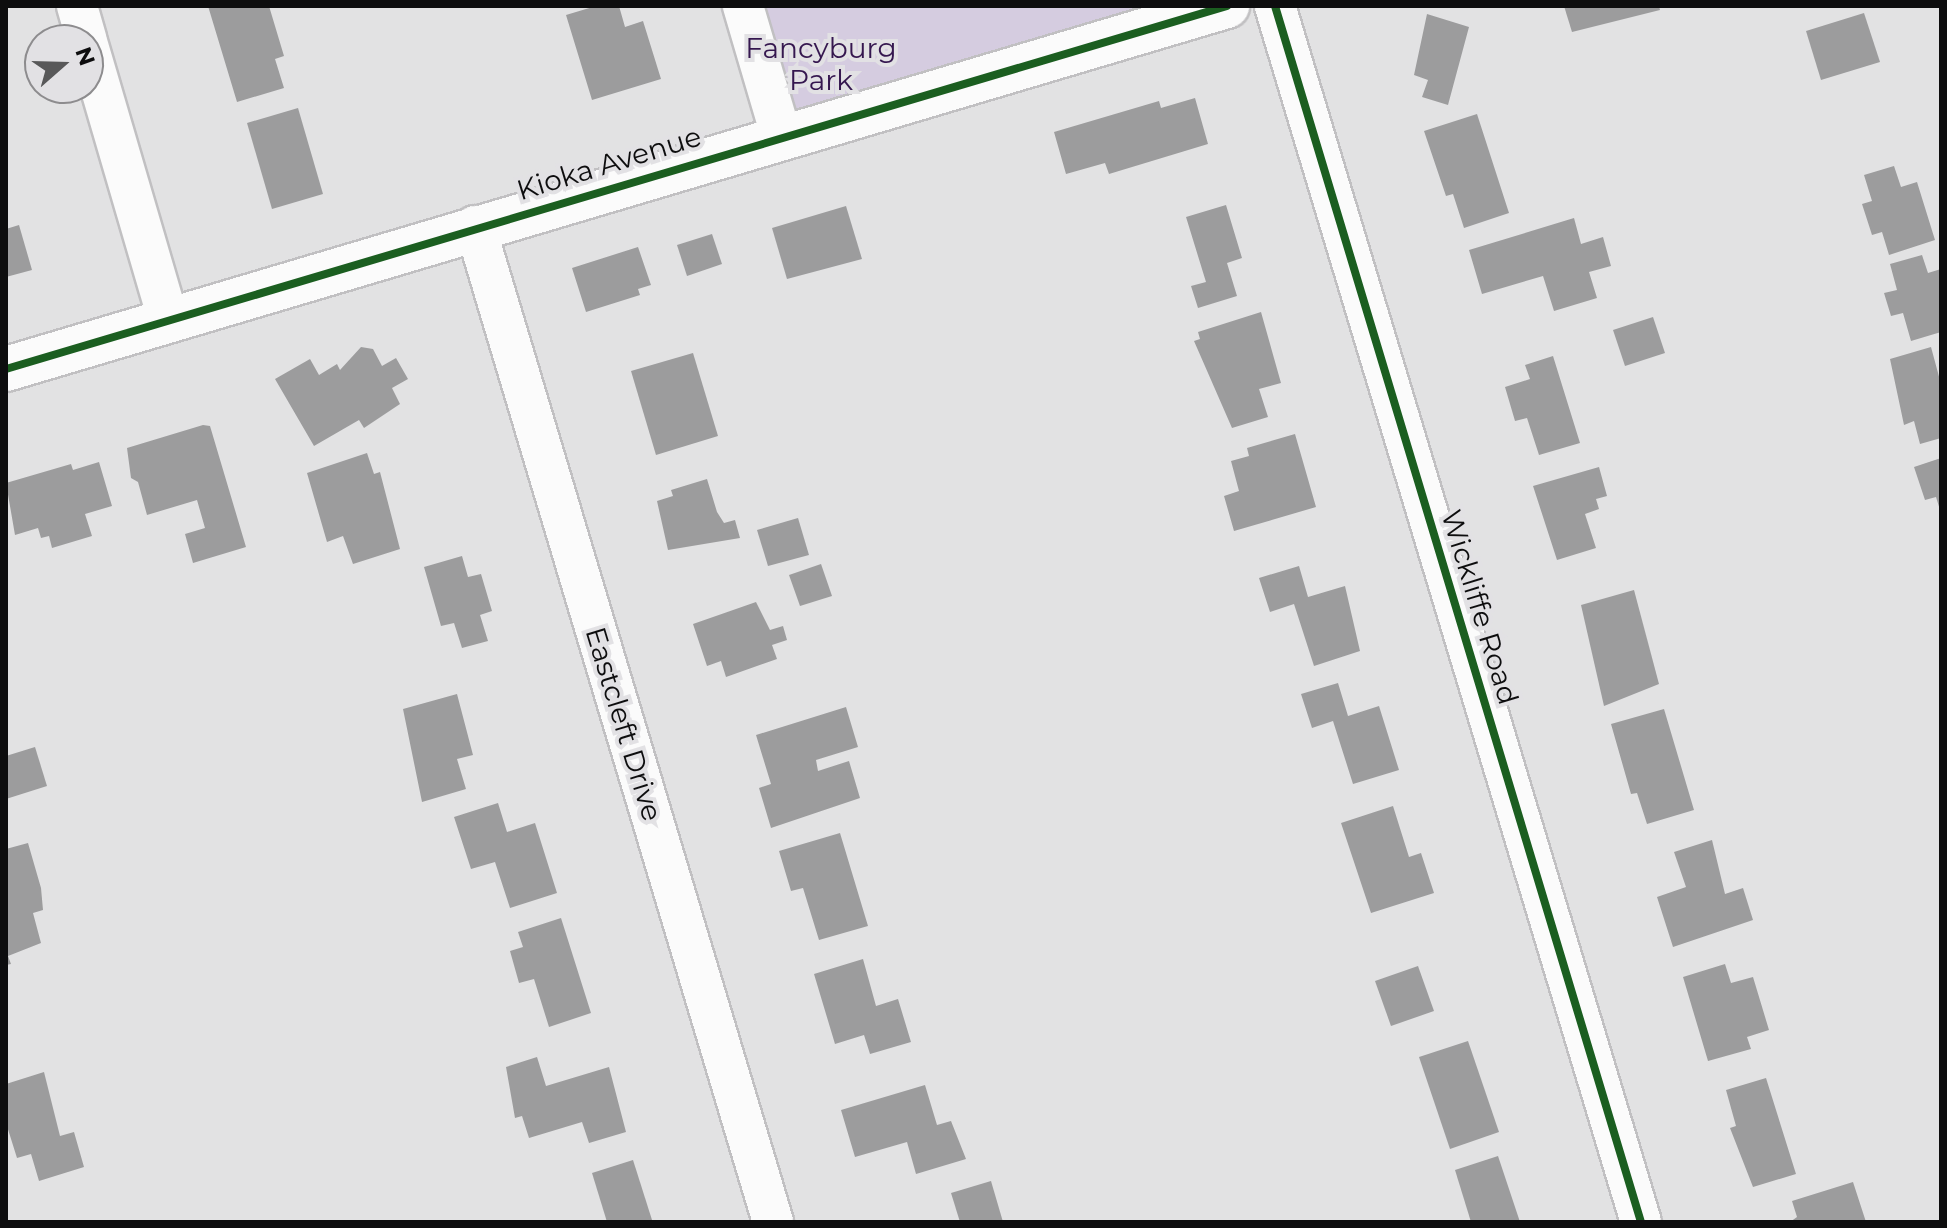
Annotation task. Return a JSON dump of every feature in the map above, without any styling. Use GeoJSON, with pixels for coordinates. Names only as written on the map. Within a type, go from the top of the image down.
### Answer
{"type":"FeatureCollection","features":[{"type":"Feature","properties":{"kind":"street"},"geometry":{"type":"LineString","coordinates":[[743,6],[781,135]]}},
{"type":"Feature","properties":{"kind":"street","name":"Kioka Avenue"},"geometry":{"type":"LineString","coordinates":[[6,369],[781,135],[1227,6]]}},
{"type":"Feature","properties":{"kind":"street","name":"Wickliffe Road"},"geometry":{"type":"LineString","coordinates":[[1275,6],[1641,1222]]}},
{"type":"Feature","properties":{"kind":"street"},"geometry":{"type":"LineString","coordinates":[[104,100],[168,319]]}},
{"type":"Feature","properties":{"kind":"street","name":"Eastcleft Drive"},"geometry":{"type":"LineString","coordinates":[[475,226],[773,1222]]}},
{"type":"Feature","properties":{"kind":"green space","name":"Fancyburg Park"},"geometry":{"type":"Polygon","coordinates":[[[743,6],[1227,6],[781,135],[743,6]]]}},
{"type":"Feature","properties":{"kind":"building"},"geometry":{"type":"Polygon","coordinates":[[[208,6],[269,6],[284,56],[275,59],[284,88],[237,102],[208,6]]]}},
{"type":"Feature","properties":{"kind":"building"},"geometry":{"type":"Polygon","coordinates":[[[596,6],[619,6],[625,27],[643,21],[661,79],[592,100],[566,15],[596,6]]]}},
{"type":"Feature","properties":{"kind":"building"},"geometry":{"type":"Polygon","coordinates":[[[1564,6],[1659,6],[1660,10],[1572,32],[1564,6]]]}},
{"type":"Feature","properties":{"kind":"building"},"geometry":{"type":"Polygon","coordinates":[[[1864,13],[1880,62],[1821,80],[1806,31],[1864,13]]]}},
{"type":"Feature","properties":{"kind":"building"},"geometry":{"type":"Polygon","coordinates":[[[1427,14],[1469,27],[1448,105],[1422,97],[1428,80],[1414,75],[1427,14]]]}},
{"type":"Feature","properties":{"kind":"building"},"geometry":{"type":"Polygon","coordinates":[[[1195,98],[1208,144],[1109,174],[1105,163],[1066,174],[1054,132],[1159,101],[1161,108],[1195,98]]]}},
{"type":"Feature","properties":{"kind":"building"},"geometry":{"type":"Polygon","coordinates":[[[298,108],[323,194],[272,209],[247,123],[298,108]]]}},
{"type":"Feature","properties":{"kind":"building"},"geometry":{"type":"Polygon","coordinates":[[[1477,114],[1509,213],[1464,228],[1453,194],[1446,196],[1424,131],[1477,114]]]}},
{"type":"Feature","properties":{"kind":"building"},"geometry":{"type":"Polygon","coordinates":[[[1894,166],[1901,187],[1917,182],[1935,240],[1889,255],[1882,232],[1872,235],[1862,204],[1872,201],[1864,175],[1894,166]]]}},
{"type":"Feature","properties":{"kind":"building"},"geometry":{"type":"Polygon","coordinates":[[[1226,205],[1242,258],[1227,263],[1237,296],[1198,308],[1191,286],[1206,282],[1186,217],[1226,205]]]}},
{"type":"Feature","properties":{"kind":"building"},"geometry":{"type":"Polygon","coordinates":[[[846,206],[862,259],[787,279],[772,228],[846,206]]]}},
{"type":"Feature","properties":{"kind":"building"},"geometry":{"type":"Polygon","coordinates":[[[1574,218],[1581,244],[1603,237],[1611,266],[1589,272],[1597,298],[1554,311],[1543,276],[1482,294],[1469,250],[1574,218]]]}},
{"type":"Feature","properties":{"kind":"building"},"geometry":{"type":"Polygon","coordinates":[[[19,225],[32,270],[6,277],[6,229],[19,225]]]}},
{"type":"Feature","properties":{"kind":"building"},"geometry":{"type":"Polygon","coordinates":[[[712,234],[722,264],[687,276],[677,245],[712,234]]]}},
{"type":"Feature","properties":{"kind":"building"},"geometry":{"type":"Polygon","coordinates":[[[638,247],[651,285],[638,289],[640,295],[586,312],[572,268],[638,247]]]}},
{"type":"Feature","properties":{"kind":"building"},"geometry":{"type":"Polygon","coordinates":[[[1922,255],[1928,273],[1941,269],[1941,332],[1911,341],[1903,313],[1891,316],[1884,293],[1897,290],[1890,264],[1922,255]]]}},
{"type":"Feature","properties":{"kind":"building"},"geometry":{"type":"Polygon","coordinates":[[[1261,312],[1281,383],[1259,389],[1268,417],[1232,428],[1194,341],[1200,339],[1198,332],[1261,312]]]}},
{"type":"Feature","properties":{"kind":"building"},"geometry":{"type":"Polygon","coordinates":[[[1653,317],[1665,353],[1625,366],[1613,330],[1653,317]]]}},
{"type":"Feature","properties":{"kind":"building"},"geometry":{"type":"Polygon","coordinates":[[[361,347],[373,349],[382,366],[396,358],[408,379],[392,388],[400,404],[364,428],[359,420],[314,446],[275,379],[310,359],[319,375],[337,364],[340,370],[361,347]]]}},
{"type":"Feature","properties":{"kind":"building"},"geometry":{"type":"Polygon","coordinates":[[[1931,347],[1941,384],[1941,438],[1920,444],[1914,421],[1904,425],[1890,359],[1931,347]]]}},
{"type":"Feature","properties":{"kind":"building"},"geometry":{"type":"Polygon","coordinates":[[[693,353],[718,436],[656,455],[631,371],[693,353]]]}},
{"type":"Feature","properties":{"kind":"building"},"geometry":{"type":"Polygon","coordinates":[[[1553,356],[1580,443],[1539,455],[1527,418],[1515,421],[1505,387],[1530,379],[1525,365],[1553,356]]]}},
{"type":"Feature","properties":{"kind":"building"},"geometry":{"type":"Polygon","coordinates":[[[203,425],[210,426],[246,547],[193,563],[185,534],[205,528],[197,500],[147,515],[138,482],[131,478],[127,448],[203,425]]]}},
{"type":"Feature","properties":{"kind":"building"},"geometry":{"type":"Polygon","coordinates":[[[1295,434],[1316,507],[1234,531],[1224,496],[1239,491],[1231,461],[1249,456],[1247,448],[1295,434]]]}},
{"type":"Feature","properties":{"kind":"building"},"geometry":{"type":"Polygon","coordinates":[[[367,453],[374,474],[380,472],[400,549],[353,564],[343,536],[327,542],[307,473],[367,453]]]}},
{"type":"Feature","properties":{"kind":"building"},"geometry":{"type":"Polygon","coordinates":[[[1941,458],[1940,510],[1936,497],[1925,500],[1914,467],[1941,458]]]}},
{"type":"Feature","properties":{"kind":"building"},"geometry":{"type":"Polygon","coordinates":[[[99,462],[112,506],[85,514],[92,536],[52,548],[49,536],[41,538],[38,528],[15,535],[6,483],[71,464],[73,470],[99,462]]]}},
{"type":"Feature","properties":{"kind":"building"},"geometry":{"type":"Polygon","coordinates":[[[1599,467],[1607,496],[1596,499],[1599,509],[1585,514],[1596,548],[1557,560],[1533,486],[1599,467]]]}},
{"type":"Feature","properties":{"kind":"building"},"geometry":{"type":"Polygon","coordinates":[[[707,479],[717,512],[724,523],[735,520],[740,538],[668,550],[657,501],[673,496],[671,490],[707,479]]]}},
{"type":"Feature","properties":{"kind":"building"},"geometry":{"type":"Polygon","coordinates":[[[798,518],[809,555],[768,566],[757,530],[798,518]]]}},
{"type":"Feature","properties":{"kind":"building"},"geometry":{"type":"Polygon","coordinates":[[[462,556],[468,577],[481,574],[492,611],[480,615],[488,641],[462,648],[454,623],[441,626],[424,567],[462,556]]]}},
{"type":"Feature","properties":{"kind":"building"},"geometry":{"type":"Polygon","coordinates":[[[821,564],[832,596],[800,606],[789,575],[821,564]]]}},
{"type":"Feature","properties":{"kind":"building"},"geometry":{"type":"Polygon","coordinates":[[[1299,566],[1308,597],[1345,586],[1360,651],[1314,666],[1294,604],[1270,612],[1259,578],[1299,566]]]}},
{"type":"Feature","properties":{"kind":"building"},"geometry":{"type":"Polygon","coordinates":[[[1634,590],[1659,684],[1604,706],[1581,605],[1634,590]]]}},
{"type":"Feature","properties":{"kind":"building"},"geometry":{"type":"Polygon","coordinates":[[[756,602],[770,630],[783,626],[787,640],[772,645],[777,659],[726,677],[721,661],[707,666],[693,624],[756,602]]]}},
{"type":"Feature","properties":{"kind":"building"},"geometry":{"type":"Polygon","coordinates":[[[1338,683],[1348,716],[1379,706],[1399,770],[1353,784],[1333,721],[1312,728],[1301,694],[1338,683]]]}},
{"type":"Feature","properties":{"kind":"building"},"geometry":{"type":"Polygon","coordinates":[[[457,694],[473,755],[457,759],[466,789],[422,802],[403,709],[457,694]]]}},
{"type":"Feature","properties":{"kind":"building"},"geometry":{"type":"Polygon","coordinates":[[[846,707],[858,747],[816,760],[818,771],[849,761],[860,798],[771,828],[759,788],[771,784],[756,735],[846,707]]]}},
{"type":"Feature","properties":{"kind":"building"},"geometry":{"type":"Polygon","coordinates":[[[1664,709],[1694,810],[1647,824],[1637,793],[1631,794],[1611,724],[1664,709]]]}},
{"type":"Feature","properties":{"kind":"building"},"geometry":{"type":"Polygon","coordinates":[[[35,747],[47,786],[6,799],[6,756],[35,747]]]}},
{"type":"Feature","properties":{"kind":"building"},"geometry":{"type":"Polygon","coordinates":[[[498,803],[507,832],[535,823],[557,893],[510,908],[495,862],[471,869],[454,817],[498,803]]]}},
{"type":"Feature","properties":{"kind":"building"},"geometry":{"type":"Polygon","coordinates":[[[1393,806],[1409,857],[1421,853],[1434,893],[1371,913],[1341,823],[1393,806]]]}},
{"type":"Feature","properties":{"kind":"building"},"geometry":{"type":"Polygon","coordinates":[[[840,833],[868,926],[819,940],[803,888],[791,891],[779,851],[840,833]]]}},
{"type":"Feature","properties":{"kind":"building"},"geometry":{"type":"Polygon","coordinates":[[[1712,840],[1725,894],[1743,888],[1753,920],[1673,947],[1657,897],[1686,887],[1674,852],[1712,840]]]}},
{"type":"Feature","properties":{"kind":"building"},"geometry":{"type":"Polygon","coordinates":[[[28,843],[41,888],[43,910],[33,913],[41,943],[8,956],[11,964],[6,965],[6,849],[28,843]]]}},
{"type":"Feature","properties":{"kind":"building"},"geometry":{"type":"Polygon","coordinates":[[[561,918],[591,1013],[549,1027],[534,979],[519,983],[510,951],[523,947],[518,932],[561,918]]]}},
{"type":"Feature","properties":{"kind":"building"},"geometry":{"type":"Polygon","coordinates":[[[863,959],[876,1006],[898,999],[911,1042],[870,1054],[864,1035],[835,1044],[814,974],[863,959]]]}},
{"type":"Feature","properties":{"kind":"building"},"geometry":{"type":"Polygon","coordinates":[[[1725,964],[1731,983],[1753,977],[1769,1030],[1747,1037],[1751,1049],[1708,1061],[1683,977],[1725,964]]]}},
{"type":"Feature","properties":{"kind":"building"},"geometry":{"type":"Polygon","coordinates":[[[1418,966],[1434,1011],[1391,1026],[1375,981],[1418,966]]]}},
{"type":"Feature","properties":{"kind":"building"},"geometry":{"type":"Polygon","coordinates":[[[1468,1041],[1499,1132],[1450,1149],[1419,1057],[1468,1041]]]}},
{"type":"Feature","properties":{"kind":"building"},"geometry":{"type":"Polygon","coordinates":[[[537,1057],[546,1086],[609,1067],[626,1132],[589,1143],[582,1122],[529,1138],[522,1116],[515,1118],[506,1067],[537,1057]]]}},
{"type":"Feature","properties":{"kind":"building"},"geometry":{"type":"Polygon","coordinates":[[[44,1072],[60,1136],[74,1132],[84,1167],[39,1181],[31,1154],[17,1158],[6,1123],[6,1084],[44,1072]]]}},
{"type":"Feature","properties":{"kind":"building"},"geometry":{"type":"Polygon","coordinates":[[[1766,1078],[1796,1174],[1753,1187],[1730,1128],[1736,1126],[1726,1090],[1766,1078]]]}},
{"type":"Feature","properties":{"kind":"building"},"geometry":{"type":"Polygon","coordinates":[[[925,1085],[937,1125],[951,1121],[966,1159],[916,1174],[907,1142],[855,1157],[841,1110],[925,1085]]]}},
{"type":"Feature","properties":{"kind":"building"},"geometry":{"type":"Polygon","coordinates":[[[1498,1156],[1520,1222],[1471,1222],[1455,1170],[1498,1156]]]}},
{"type":"Feature","properties":{"kind":"building"},"geometry":{"type":"Polygon","coordinates":[[[633,1160],[652,1220],[607,1222],[592,1173],[633,1160]]]}},
{"type":"Feature","properties":{"kind":"building"},"geometry":{"type":"Polygon","coordinates":[[[991,1181],[1003,1222],[960,1222],[951,1193],[991,1181]]]}},
{"type":"Feature","properties":{"kind":"building"},"geometry":{"type":"Polygon","coordinates":[[[1853,1182],[1866,1222],[1790,1222],[1797,1217],[1792,1201],[1853,1182]]]}},
{"type":"Feature","properties":{"kind":"cycle path"},"geometry":{"type":"LineString","coordinates":[[6,369],[1227,6]]}},
{"type":"Feature","properties":{"kind":"cycle path"},"geometry":{"type":"LineString","coordinates":[[1275,6],[1641,1222]]}}]}
